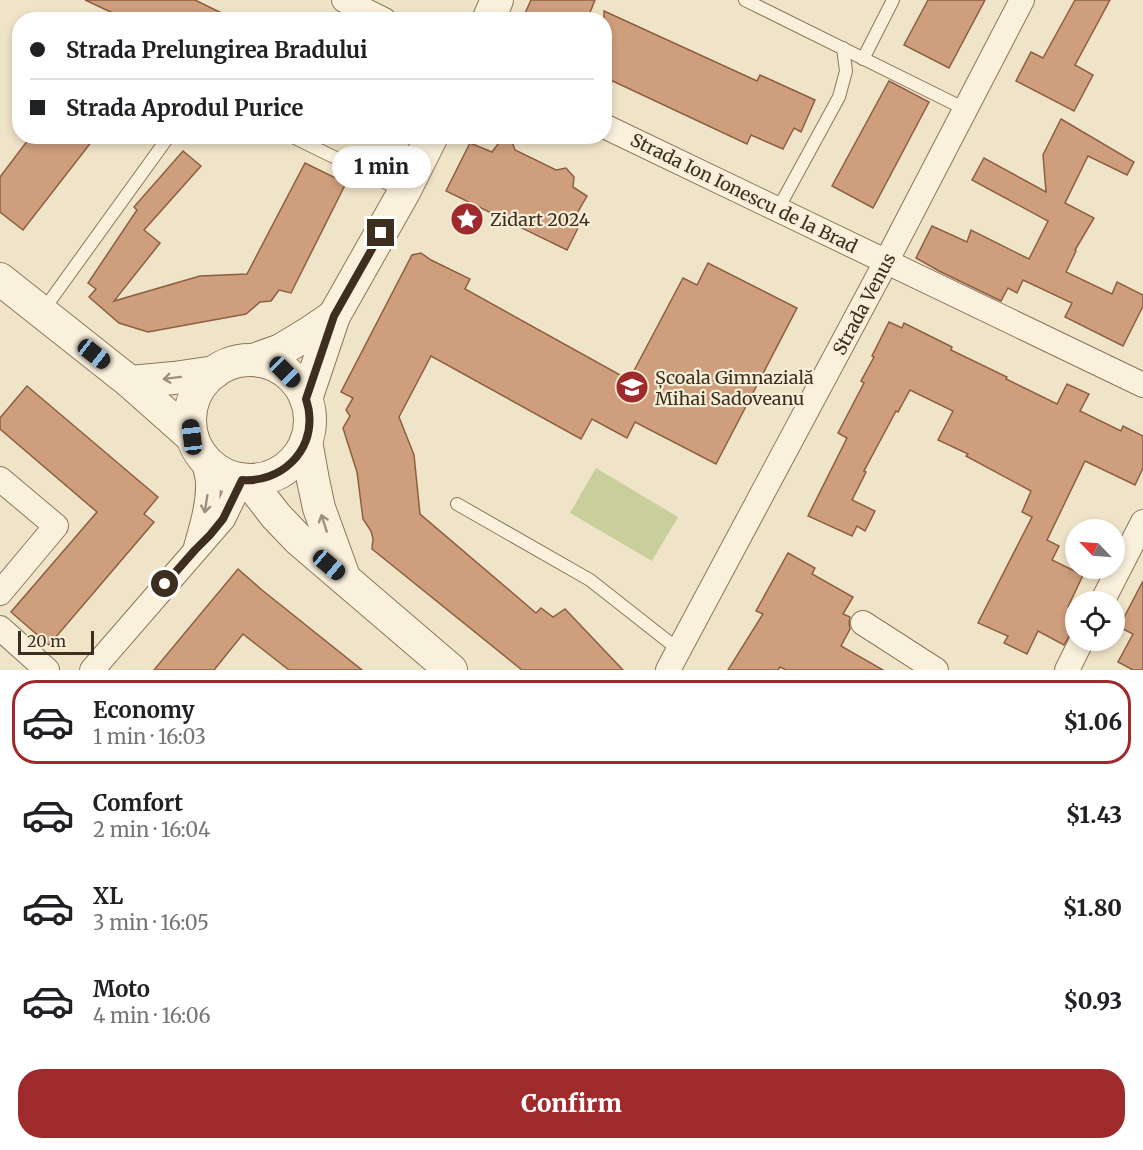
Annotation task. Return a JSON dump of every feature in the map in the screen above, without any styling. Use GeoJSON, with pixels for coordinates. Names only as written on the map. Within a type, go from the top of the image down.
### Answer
{"type":"FeatureCollection","features":[{"type":"Feature","properties":{"kind":"street"},"geometry":{"type":"LineString","coordinates":[[344,0],[368,12]]}},
{"type":"Feature","properties":{"kind":"street","name":"Strada Venus"},"geometry":{"type":"LineString","coordinates":[[674,660],[886,262],[1022,0]]}},
{"type":"Feature","properties":{"kind":"street","name":"Strada Ion Ionescu de la Brad"},"geometry":{"type":"LineString","coordinates":[[612,130],[1143,385]]}},
{"type":"Feature","properties":{"kind":"street"},"geometry":{"type":"LineString","coordinates":[[306,399],[334,316],[404,192],[428,144]]}},
{"type":"Feature","properties":{"kind":"street"},"geometry":{"type":"LineString","coordinates":[[0,279],[130,382],[198,447],[214,468],[228,476],[245,480],[266,478],[283,470],[297,458],[306,441],[309,428],[306,399],[298,384],[285,372],[270,363],[253,360],[227,365],[202,384],[193,400],[190,418],[198,447],[208,479],[208,496],[195,550]]}},
{"type":"Feature","properties":{"kind":"street"},"geometry":{"type":"LineString","coordinates":[[253,360],[281,350],[334,316]]}},
{"type":"Feature","properties":{"kind":"street"},"geometry":{"type":"LineString","coordinates":[[130,382],[215,372]]}},
{"type":"Feature","properties":{"kind":"street"},"geometry":{"type":"LineString","coordinates":[[306,441],[319,508],[344,578]]}},
{"type":"Feature","properties":{"kind":"street"},"geometry":{"type":"LineString","coordinates":[[0,479],[56,526],[0,593]]}},
{"type":"Feature","properties":{"kind":"street"},"geometry":{"type":"LineString","coordinates":[[92,670],[223,519],[245,480]]}},
{"type":"Feature","properties":{"kind":"street"},"geometry":{"type":"LineString","coordinates":[[245,480],[298,539],[451,670]]}},
{"type":"Feature","properties":{"kind":"street"},"geometry":{"type":"LineString","coordinates":[[1108,591],[1143,522]]}},
{"type":"Feature","properties":{"kind":"street"},"geometry":{"type":"LineString","coordinates":[[863,623],[936,670]]}},
{"type":"Feature","properties":{"kind":"street"},"geometry":{"type":"LineString","coordinates":[[0,628],[47,670]]}},
{"type":"Feature","properties":{"kind":"street"},"geometry":{"type":"LineString","coordinates":[[1067,670],[1076,651]]}},
{"type":"Feature","properties":{"kind":"lane"},"geometry":{"type":"LineString","coordinates":[[745,0],[965,109]]}},
{"type":"Feature","properties":{"kind":"lane"},"geometry":{"type":"LineString","coordinates":[[863,59],[893,0]]}},
{"type":"Feature","properties":{"kind":"lane"},"geometry":{"type":"LineString","coordinates":[[775,208],[784,198],[839,97],[846,71],[843,48]]}},
{"type":"Feature","properties":{"kind":"lane"},"geometry":{"type":"LineString","coordinates":[[41,313],[163,144]]}},
{"type":"Feature","properties":{"kind":"lane"},"geometry":{"type":"LineString","coordinates":[[307,144],[404,192]]}},
{"type":"Feature","properties":{"kind":"lane"},"geometry":{"type":"LineString","coordinates":[[457,504],[590,580],[674,660]]}},
{"type":"Feature","properties":{"kind":"green space"},"geometry":{"type":"Polygon","coordinates":[[[596,468],[678,517],[652,561],[570,513],[596,468]]]}},
{"type":"Feature","properties":{"kind":"building"},"geometry":{"type":"Polygon","coordinates":[[[85,0],[195,0],[220,12],[111,12],[85,0]]]}},
{"type":"Feature","properties":{"kind":"building"},"geometry":{"type":"Polygon","coordinates":[[[531,0],[595,0],[590,12],[526,12],[531,0]]]}},
{"type":"Feature","properties":{"kind":"building"},"geometry":{"type":"Polygon","coordinates":[[[928,0],[985,0],[949,68],[904,45],[928,0]]]}},
{"type":"Feature","properties":{"kind":"building"},"geometry":{"type":"Polygon","coordinates":[[[1075,0],[1110,0],[1075,65],[1093,75],[1074,111],[1016,81],[1031,52],[1043,58],[1075,0]]]}},
{"type":"Feature","properties":{"kind":"building"},"geometry":{"type":"Polygon","coordinates":[[[612,15],[757,81],[760,75],[815,100],[801,132],[794,128],[783,149],[751,135],[747,144],[612,81],[612,15]]]}},
{"type":"Feature","properties":{"kind":"building"},"geometry":{"type":"Polygon","coordinates":[[[889,81],[929,102],[873,208],[832,186],[889,81]]]}},
{"type":"Feature","properties":{"kind":"building"},"geometry":{"type":"Polygon","coordinates":[[[1061,119],[1134,162],[1127,175],[1088,156],[1065,203],[1094,218],[1075,250],[1066,272],[1112,294],[1117,282],[1143,295],[1143,306],[1123,346],[1065,317],[1072,303],[1023,280],[1017,293],[1008,288],[1001,301],[916,258],[932,226],[967,242],[971,230],[1029,259],[1048,221],[972,180],[984,158],[1046,192],[1043,155],[1061,119]]]}},
{"type":"Feature","properties":{"kind":"building"},"geometry":{"type":"Polygon","coordinates":[[[25,144],[90,144],[23,230],[0,212],[0,177],[25,144]]]}},
{"type":"Feature","properties":{"kind":"building"},"geometry":{"type":"Polygon","coordinates":[[[470,144],[492,152],[498,144],[513,144],[515,150],[556,170],[566,168],[574,177],[573,187],[587,196],[575,217],[582,220],[567,250],[446,191],[470,144]]]}},
{"type":"Feature","properties":{"kind":"building"},"geometry":{"type":"Polygon","coordinates":[[[183,151],[201,166],[144,230],[160,243],[114,301],[200,276],[247,274],[305,163],[346,183],[291,293],[279,290],[271,301],[260,302],[246,314],[148,332],[119,323],[89,297],[96,289],[88,283],[137,210],[134,207],[183,151]]]}},
{"type":"Feature","properties":{"kind":"building"},"geometry":{"type":"Polygon","coordinates":[[[421,253],[470,279],[465,289],[629,380],[683,278],[697,285],[708,263],[797,308],[716,464],[635,422],[627,438],[592,419],[581,439],[431,356],[399,417],[414,455],[420,514],[536,613],[541,608],[553,617],[565,609],[623,670],[522,670],[372,549],[371,531],[363,519],[357,472],[343,428],[350,416],[346,410],[353,398],[341,392],[412,255],[421,253]]]}},
{"type":"Feature","properties":{"kind":"building"},"geometry":{"type":"Polygon","coordinates":[[[889,322],[902,328],[904,323],[952,347],[951,350],[1057,404],[1067,384],[1089,394],[1080,411],[1121,431],[1123,426],[1143,436],[1143,468],[1135,485],[1085,461],[1047,540],[1059,546],[1052,560],[1065,566],[1065,579],[1081,579],[1076,591],[1065,591],[1064,645],[1038,631],[1027,654],[1004,643],[1008,636],[978,623],[1032,517],[1022,512],[1031,491],[966,456],[968,454],[938,440],[953,411],[910,390],[898,412],[896,411],[864,471],[866,472],[852,500],[875,511],[865,531],[857,526],[852,536],[808,516],[847,438],[838,433],[864,383],[861,381],[874,357],[872,356],[889,322]]]}},
{"type":"Feature","properties":{"kind":"building"},"geometry":{"type":"Polygon","coordinates":[[[27,386],[158,497],[144,514],[154,522],[49,645],[11,612],[97,512],[0,429],[0,418],[27,386]]]}},
{"type":"Feature","properties":{"kind":"building"},"geometry":{"type":"Polygon","coordinates":[[[788,553],[815,568],[812,574],[853,597],[843,614],[850,617],[850,629],[841,646],[883,670],[786,670],[780,667],[778,670],[728,670],[763,614],[756,611],[788,553]]]}},
{"type":"Feature","properties":{"kind":"building"},"geometry":{"type":"Polygon","coordinates":[[[238,569],[362,670],[289,670],[243,634],[214,670],[154,670],[238,569]]]}},
{"type":"Feature","properties":{"kind":"building"},"geometry":{"type":"Polygon","coordinates":[[[1143,581],[1143,670],[1133,670],[1118,662],[1133,634],[1125,630],[1125,616],[1143,581]]]}},
{"type":"Feature","properties":{"kind":"place","name":"Zidart 2024"},"geometry":{"type":"Point","coordinates":[467,219]}},
{"type":"Feature","properties":{"kind":"place","name":"Școala Gimnazială Mihai Sadoveanu"},"geometry":{"type":"Point","coordinates":[632,387]}},
{"type":"Feature","properties":{"kind":"route"},"geometry":{"type":"LineString","coordinates":[[165,584],[223,519],[242,480],[266,478],[283,470],[297,458],[306,441],[309,428],[306,399],[334,316],[381,233]]}}]}
